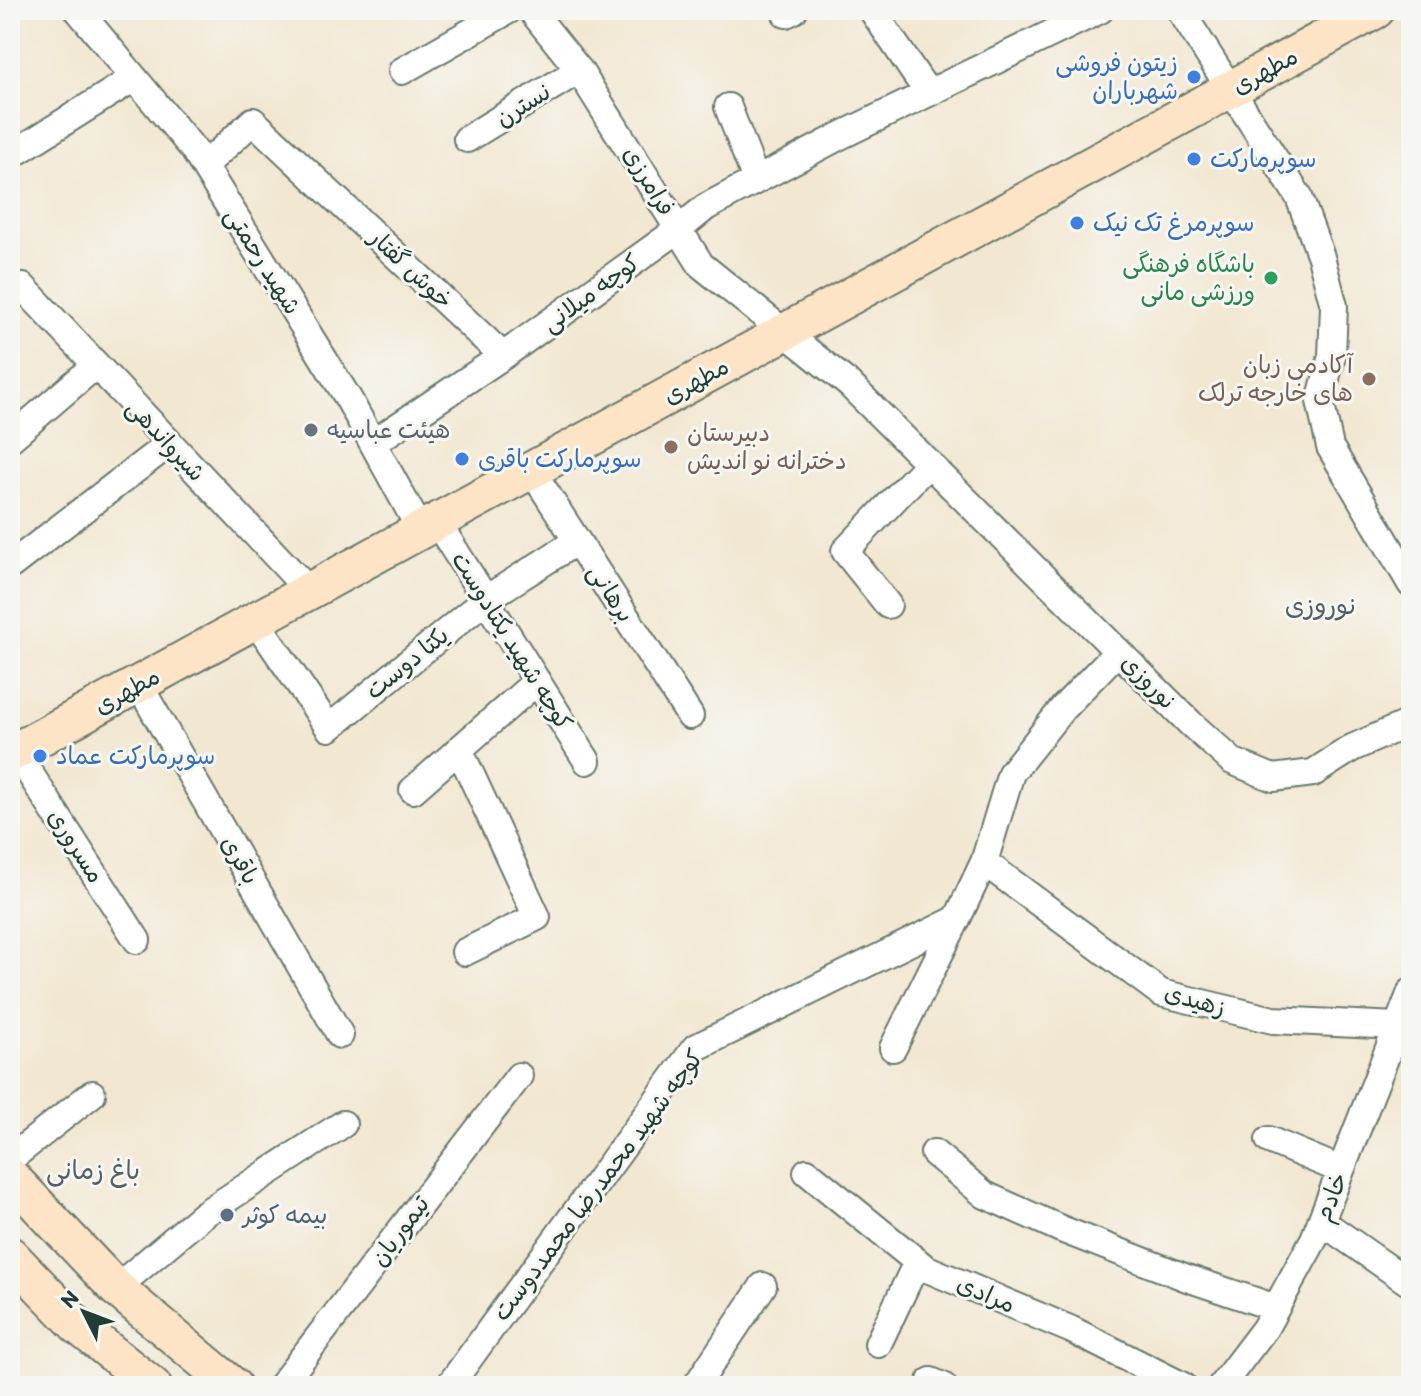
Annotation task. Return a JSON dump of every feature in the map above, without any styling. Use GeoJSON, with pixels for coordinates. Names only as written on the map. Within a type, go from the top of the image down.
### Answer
{"type":"FeatureCollection","features":[{"type":"Feature","properties":{"kind":"main road","name":"مطهری"},"geometry":{"type":"LineString","coordinates":[[12,755],[1376,10]]}},
{"type":"Feature","properties":{"kind":"main road"},"geometry":{"type":"LineString","coordinates":[[10,1176],[116,1288],[233,1386]]}},
{"type":"Feature","properties":{"kind":"main road"},"geometry":{"type":"LineString","coordinates":[[10,1255],[78,1326],[153,1386]]}},
{"type":"Feature","properties":{"kind":"street","name":"شهید رحمتی"},"geometry":{"type":"LineString","coordinates":[[78,10],[194,150],[373,443],[429,527]]}},
{"type":"Feature","properties":{"kind":"street"},"geometry":{"type":"LineString","coordinates":[[402,71],[509,10]]}},
{"type":"Feature","properties":{"kind":"street","name":"فرامرزی"},"geometry":{"type":"LineString","coordinates":[[531,10],[579,70],[701,265],[787,332]]}},
{"type":"Feature","properties":{"kind":"street"},"geometry":{"type":"LineString","coordinates":[[872,10],[928,93]]}},
{"type":"Feature","properties":{"kind":"street","name":"کوچه میلانی"},"geometry":{"type":"LineString","coordinates":[[503,356],[706,207],[928,93],[1100,10]]}},
{"type":"Feature","properties":{"kind":"street"},"geometry":{"type":"LineString","coordinates":[[1180,10],[1299,197],[1321,257],[1334,306],[1332,356],[1320,401],[1330,447],[1411,584]]}},
{"type":"Feature","properties":{"kind":"street","name":"نسترن"},"geometry":{"type":"LineString","coordinates":[[467,139],[579,70]]}},
{"type":"Feature","properties":{"kind":"street"},"geometry":{"type":"LineString","coordinates":[[10,156],[134,78]]}},
{"type":"Feature","properties":{"kind":"street"},"geometry":{"type":"LineString","coordinates":[[728,107],[756,180]]}},
{"type":"Feature","properties":{"kind":"street","name":"خوش گفتار"},"geometry":{"type":"LineString","coordinates":[[204,166],[253,121],[503,356]]}},
{"type":"Feature","properties":{"kind":"street","name":"شیرواندهی"},"geometry":{"type":"LineString","coordinates":[[16,292],[96,365],[310,592]]}},
{"type":"Feature","properties":{"kind":"street","name":"نوروزی"},"geometry":{"type":"LineString","coordinates":[[787,332],[850,385],[1232,761],[1273,778],[1313,773],[1352,748],[1411,722]]}},
{"type":"Feature","properties":{"kind":"street"},"geometry":{"type":"LineString","coordinates":[[373,443],[503,356]]}},
{"type":"Feature","properties":{"kind":"street"},"geometry":{"type":"LineString","coordinates":[[10,439],[96,365]]}},
{"type":"Feature","properties":{"kind":"street"},"geometry":{"type":"LineString","coordinates":[[10,566],[170,443]]}},
{"type":"Feature","properties":{"kind":"street"},"geometry":{"type":"LineString","coordinates":[[888,605],[845,551],[929,463]]}},
{"type":"Feature","properties":{"kind":"street","name":"برهانی"},"geometry":{"type":"LineString","coordinates":[[532,471],[690,716]]}},
{"type":"Feature","properties":{"kind":"street","name":"کوچه شهید یکتادوست"},"geometry":{"type":"LineString","coordinates":[[429,527],[486,599],[587,761]]}},
{"type":"Feature","properties":{"kind":"street","name":"یکتا دوست"},"geometry":{"type":"LineString","coordinates":[[256,621],[329,728],[486,599],[577,541]]}},
{"type":"Feature","properties":{"kind":"street"},"geometry":{"type":"LineString","coordinates":[[893,1048],[984,862],[1011,773],[1063,708],[1118,651]]}},
{"type":"Feature","properties":{"kind":"street"},"geometry":{"type":"LineString","coordinates":[[413,790],[537,681]]}},
{"type":"Feature","properties":{"kind":"street","name":"باقری"},"geometry":{"type":"LineString","coordinates":[[139,685],[340,1035]]}},
{"type":"Feature","properties":{"kind":"street"},"geometry":{"type":"LineString","coordinates":[[459,749],[537,917],[465,952]]}},
{"type":"Feature","properties":{"kind":"street","name":"مسروری"},"geometry":{"type":"LineString","coordinates":[[12,755],[137,940]]}},
{"type":"Feature","properties":{"kind":"street","name":"زهیدی"},"geometry":{"type":"LineString","coordinates":[[984,862],[1161,993],[1273,1020],[1398,1026]]}},
{"type":"Feature","properties":{"kind":"street","name":"کوچه شهید محمدرضا محمددوست"},"geometry":{"type":"LineString","coordinates":[[449,1386],[695,1048],[957,919]]}},
{"type":"Feature","properties":{"kind":"street","name":"خادم"},"geometry":{"type":"LineString","coordinates":[[1221,1386],[1265,1328],[1321,1221],[1411,992]]}},
{"type":"Feature","properties":{"kind":"street","name":"تیموریان"},"geometry":{"type":"LineString","coordinates":[[281,1386],[519,1076]]}},
{"type":"Feature","properties":{"kind":"street"},"geometry":{"type":"LineString","coordinates":[[10,1159],[92,1094]]}},
{"type":"Feature","properties":{"kind":"street"},"geometry":{"type":"LineString","coordinates":[[116,1288],[204,1214],[343,1124]]}},
{"type":"Feature","properties":{"kind":"street"},"geometry":{"type":"LineString","coordinates":[[1269,1140],[1341,1170]]}},
{"type":"Feature","properties":{"kind":"street"},"geometry":{"type":"LineString","coordinates":[[934,1153],[985,1195],[1061,1229],[1276,1308]]}},
{"type":"Feature","properties":{"kind":"street","name":"مرادی"},"geometry":{"type":"LineString","coordinates":[[807,1172],[925,1268],[1072,1330],[1183,1386]]}},
{"type":"Feature","properties":{"kind":"street"},"geometry":{"type":"LineString","coordinates":[[1321,1221],[1411,1284]]}},
{"type":"Feature","properties":{"kind":"street"},"geometry":{"type":"LineString","coordinates":[[878,1344],[917,1262]]}},
{"type":"Feature","properties":{"kind":"street"},"geometry":{"type":"LineString","coordinates":[[696,1386],[763,1286]]}},
{"type":"Feature","properties":{"kind":"place","name":"زیتون فروشی شهرباران"},"geometry":{"type":"Point","coordinates":[1194,77]}},
{"type":"Feature","properties":{"kind":"place","name":"سوپرمارکت"},"geometry":{"type":"Point","coordinates":[1194,159]}},
{"type":"Feature","properties":{"kind":"place","name":"سوپرمرغ تک نیک"},"geometry":{"type":"Point","coordinates":[1077,223]}},
{"type":"Feature","properties":{"kind":"place","name":"باشگاه فرهنگی ورزشی مانی"},"geometry":{"type":"Point","coordinates":[1271,278]}},
{"type":"Feature","properties":{"kind":"place","name":"آکادمی زبان های خارجه ترلک"},"geometry":{"type":"Point","coordinates":[1369,379]}},
{"type":"Feature","properties":{"kind":"place","name":"هیئت عباسیه"},"geometry":{"type":"Point","coordinates":[311,430]}},
{"type":"Feature","properties":{"kind":"place","name":"دبیرستان دخترانه نو اندیش"},"geometry":{"type":"Point","coordinates":[671,447]}},
{"type":"Feature","properties":{"kind":"place","name":"سوپرمارکت باقری"},"geometry":{"type":"Point","coordinates":[462,459]}},
{"type":"Feature","properties":{"kind":"place","name":"سوپرمارکت عماد"},"geometry":{"type":"Point","coordinates":[40,756]}},
{"type":"Feature","properties":{"kind":"place","name":"بیمه کوثر"},"geometry":{"type":"Point","coordinates":[227,1215]}},
{"type":"Feature","properties":{"kind":"district","name":"نوروزی"},"geometry":{"type":"Point","coordinates":[1321,605]}},
{"type":"Feature","properties":{"kind":"district","name":"باغ زمانی"},"geometry":{"type":"Point","coordinates":[93,1170]}}]}
